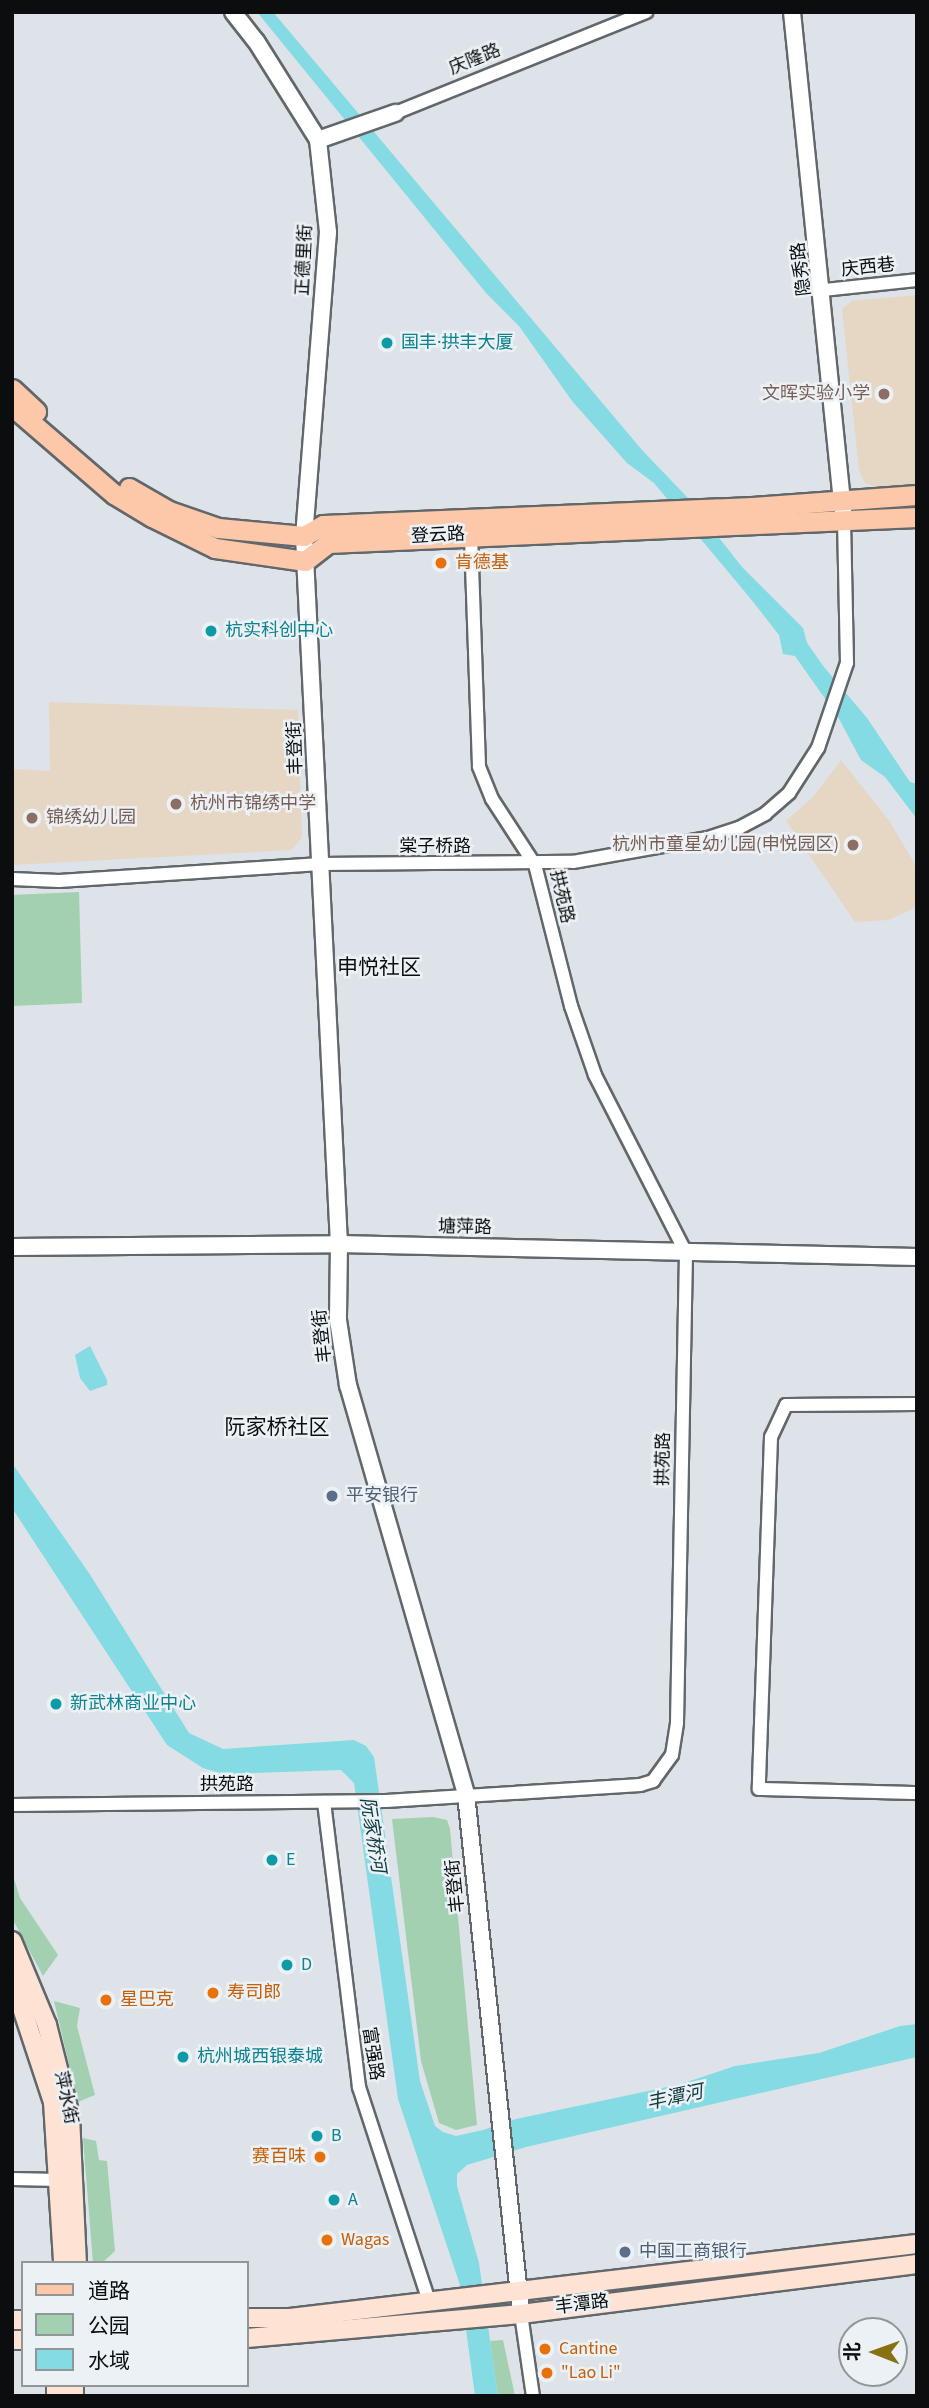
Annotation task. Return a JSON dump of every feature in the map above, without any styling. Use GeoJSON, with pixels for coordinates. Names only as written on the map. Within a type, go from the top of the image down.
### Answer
{"type":"FeatureCollection","features":[{"type":"Feature","properties":{"kind":"main road","name":"登云路"},"geometry":{"type":"LineString","coordinates":[[12,389],[107,476],[169,511],[218,528],[304,536],[323,525],[752,507],[917,495]]}},
{"type":"Feature","properties":{"kind":"main road"},"geometry":{"type":"LineString","coordinates":[[14,411],[114,494],[152,517],[215,548],[305,561]]}},
{"type":"Feature","properties":{"kind":"main road","name":"登云路"},"geometry":{"type":"LineString","coordinates":[[305,561],[328,543],[471,534],[766,525],[917,517]]}},
{"type":"Feature","properties":{"kind":"main road","name":"萍水街"},"geometry":{"type":"LineString","coordinates":[[12,1941],[47,2025],[70,2116],[77,2261]]}},
{"type":"Feature","properties":{"kind":"main road","name":"萍水街"},"geometry":{"type":"LineString","coordinates":[[12,1978],[53,2102],[60,2180],[63,2261]]}},
{"type":"Feature","properties":{"kind":"main road","name":"丰潭路"},"geometry":{"type":"LineString","coordinates":[[248,2318],[290,2318],[519,2293],[917,2244]]}},
{"type":"Feature","properties":{"kind":"main road","name":"丰潭路"},"geometry":{"type":"LineString","coordinates":[[248,2339],[289,2338],[452,2318],[521,2314],[917,2264]]}},
{"type":"Feature","properties":{"kind":"street","name":"正德里街"},"geometry":{"type":"LineString","coordinates":[[233,12],[256,41],[318,141],[328,232],[304,536]]}},
{"type":"Feature","properties":{"kind":"street","name":"庆隆路"},"geometry":{"type":"LineString","coordinates":[[318,141],[395,113],[646,12]]}},
{"type":"Feature","properties":{"kind":"street","name":"隐秀路"},"geometry":{"type":"LineString","coordinates":[[792,12],[824,290],[844,521]]}},
{"type":"Feature","properties":{"kind":"street","name":"庆西巷"},"geometry":{"type":"LineString","coordinates":[[824,290],[917,280]]}},
{"type":"Feature","properties":{"kind":"street","name":"棠子桥路"},"geometry":{"type":"LineString","coordinates":[[12,879],[59,881],[320,864],[535,865],[697,841],[739,828],[765,814],[789,793],[818,748],[847,663],[844,521]]}},
{"type":"Feature","properties":{"kind":"street","name":"拱苑路"},"geometry":{"type":"LineString","coordinates":[[12,1805],[386,1801],[466,1794],[640,1786],[665,1770],[672,1755],[677,1722],[686,1253],[595,1075],[571,1006],[535,865],[492,799],[479,766],[471,534]]}},
{"type":"Feature","properties":{"kind":"street","name":"丰登街"},"geometry":{"type":"LineString","coordinates":[[304,536],[338,1244],[338,1320],[348,1385],[466,1794],[502,2154],[519,2293]]}},
{"type":"Feature","properties":{"kind":"street","name":"塘萍路"},"geometry":{"type":"LineString","coordinates":[[12,1247],[338,1244],[917,1257]]}},
{"type":"Feature","properties":{"kind":"street"},"geometry":{"type":"LineString","coordinates":[[917,1404],[786,1405],[771,1437],[759,1789],[917,1793]]}},
{"type":"Feature","properties":{"kind":"street","name":"富强路"},"geometry":{"type":"LineString","coordinates":[[324,1802],[359,2087],[429,2301]]}},
{"type":"Feature","properties":{"kind":"street"},"geometry":{"type":"LineString","coordinates":[[12,2179],[60,2180]]}},
{"type":"Feature","properties":{"kind":"street"},"geometry":{"type":"LineString","coordinates":[[519,2293],[533,2396]]}},
{"type":"Feature","properties":{"kind":"shaded area","name":"文晖实验小学"},"geometry":{"type":"Polygon","coordinates":[[[917,295],[917,487],[877,488],[865,483],[859,470],[842,309],[852,301],[917,295]]]}},
{"type":"Feature","properties":{"kind":"shaded area","name":"杭州市锦绣中学"},"geometry":{"type":"Polygon","coordinates":[[[49,702],[298,710],[302,837],[292,850],[12,865],[12,769],[50,771],[49,702]]]}},
{"type":"Feature","properties":{"kind":"shaded area","name":"杭州市童星幼儿园(申悦园区)"},"geometry":{"type":"Polygon","coordinates":[[[841,760],[890,822],[917,868],[917,907],[888,920],[855,922],[786,821],[814,796],[841,760]]]}},
{"type":"Feature","properties":{"kind":"green space"},"geometry":{"type":"Polygon","coordinates":[[[79,892],[82,1003],[12,1006],[12,895],[79,892]]]}},
{"type":"Feature","properties":{"kind":"green space"},"geometry":{"type":"Polygon","coordinates":[[[433,1817],[447,1820],[450,1829],[477,2125],[456,2130],[439,2123],[421,2061],[392,1819],[433,1817]]]}},
{"type":"Feature","properties":{"kind":"green space"},"geometry":{"type":"Polygon","coordinates":[[[12,1872],[20,1898],[58,1955],[43,1976],[12,1918],[12,1872]]]}},
{"type":"Feature","properties":{"kind":"green space"},"geometry":{"type":"Polygon","coordinates":[[[54,2001],[80,2008],[77,2026],[95,2095],[78,2102],[54,2001]]]}},
{"type":"Feature","properties":{"kind":"green space"},"geometry":{"type":"Polygon","coordinates":[[[83,2138],[96,2141],[99,2160],[107,2161],[115,2251],[104,2261],[93,2261],[83,2138]]]}},
{"type":"Feature","properties":{"kind":"green space"},"geometry":{"type":"Polygon","coordinates":[[[503,2340],[515,2396],[498,2396],[490,2341],[503,2340]]]}},
{"type":"Feature","properties":{"kind":"water"},"geometry":{"type":"Polygon","coordinates":[[[257,12],[273,12],[642,450],[687,497],[742,567],[803,628],[807,643],[824,667],[867,718],[910,782],[917,784],[917,819],[885,777],[861,760],[838,717],[795,656],[783,654],[779,635],[750,598],[654,483],[627,463],[572,401],[519,326],[486,293],[257,12]]]}},
{"type":"Feature","properties":{"kind":"water"},"geometry":{"type":"Polygon","coordinates":[[[90,1346],[107,1385],[90,1391],[80,1378],[75,1355],[90,1346]]]}},
{"type":"Feature","properties":{"kind":"water"},"geometry":{"type":"Polygon","coordinates":[[[12,1463],[89,1573],[189,1733],[223,1749],[354,1740],[366,1746],[374,1757],[420,2081],[435,2126],[443,2132],[456,2136],[516,2119],[681,2084],[735,2066],[819,2053],[900,2026],[917,2024],[917,2057],[526,2147],[467,2165],[457,2174],[457,2186],[479,2263],[498,2396],[475,2396],[460,2285],[398,2099],[354,1783],[341,1770],[223,1774],[203,1768],[167,1745],[12,1508],[12,1463]]]}},
{"type":"Feature","properties":{"kind":"place","name":"国丰·拱丰大厦"},"geometry":{"type":"Point","coordinates":[387,343]}},
{"type":"Feature","properties":{"kind":"place","name":"文晖实验小学"},"geometry":{"type":"Point","coordinates":[884,394]}},
{"type":"Feature","properties":{"kind":"place","name":"肯德基"},"geometry":{"type":"Point","coordinates":[441,563]}},
{"type":"Feature","properties":{"kind":"place","name":"杭实科创中心"},"geometry":{"type":"Point","coordinates":[211,631]}},
{"type":"Feature","properties":{"kind":"place","name":"杭州市锦绣中学"},"geometry":{"type":"Point","coordinates":[176,804]}},
{"type":"Feature","properties":{"kind":"place","name":"锦绣幼儿园"},"geometry":{"type":"Point","coordinates":[32,818]}},
{"type":"Feature","properties":{"kind":"place","name":"杭州市童星幼儿园(申悦园区)"},"geometry":{"type":"Point","coordinates":[853,845]}},
{"type":"Feature","properties":{"kind":"place","name":"平安银行"},"geometry":{"type":"Point","coordinates":[332,1496]}},
{"type":"Feature","properties":{"kind":"place","name":"新武林商业中心"},"geometry":{"type":"Point","coordinates":[56,1704]}},
{"type":"Feature","properties":{"kind":"place","name":"E"},"geometry":{"type":"Point","coordinates":[272,1860]}},
{"type":"Feature","properties":{"kind":"place","name":"D"},"geometry":{"type":"Point","coordinates":[287,1965]}},
{"type":"Feature","properties":{"kind":"place","name":"寿司郎"},"geometry":{"type":"Point","coordinates":[213,1993]}},
{"type":"Feature","properties":{"kind":"place","name":"星巴克"},"geometry":{"type":"Point","coordinates":[106,2000]}},
{"type":"Feature","properties":{"kind":"place","name":"杭州城西银泰城"},"geometry":{"type":"Point","coordinates":[183,2057]}},
{"type":"Feature","properties":{"kind":"place","name":"B"},"geometry":{"type":"Point","coordinates":[317,2136]}},
{"type":"Feature","properties":{"kind":"place","name":"赛百味"},"geometry":{"type":"Point","coordinates":[320,2157]}},
{"type":"Feature","properties":{"kind":"place","name":"A"},"geometry":{"type":"Point","coordinates":[334,2200]}},
{"type":"Feature","properties":{"kind":"place","name":"Wagas"},"geometry":{"type":"Point","coordinates":[327,2240]}},
{"type":"Feature","properties":{"kind":"place","name":"中国工商银行"},"geometry":{"type":"Point","coordinates":[625,2252]}},
{"type":"Feature","properties":{"kind":"place","name":"Cantine"},"geometry":{"type":"Point","coordinates":[545,2349]}},
{"type":"Feature","properties":{"kind":"place","name":"\"Lao Li\""},"geometry":{"type":"Point","coordinates":[547,2373]}},
{"type":"Feature","properties":{"kind":"district","name":"申悦社区"},"geometry":{"type":"Point","coordinates":[379,967]}},
{"type":"Feature","properties":{"kind":"district","name":"阮家桥社区"},"geometry":{"type":"Point","coordinates":[277,1427]}},
{"type":"Feature","properties":{"kind":"water label","name":"阮家桥河"},"geometry":{"type":"Point","coordinates":[372,1835]}},
{"type":"Feature","properties":{"kind":"water label","name":"丰潭河"},"geometry":{"type":"Point","coordinates":[675,2098]}}]}
